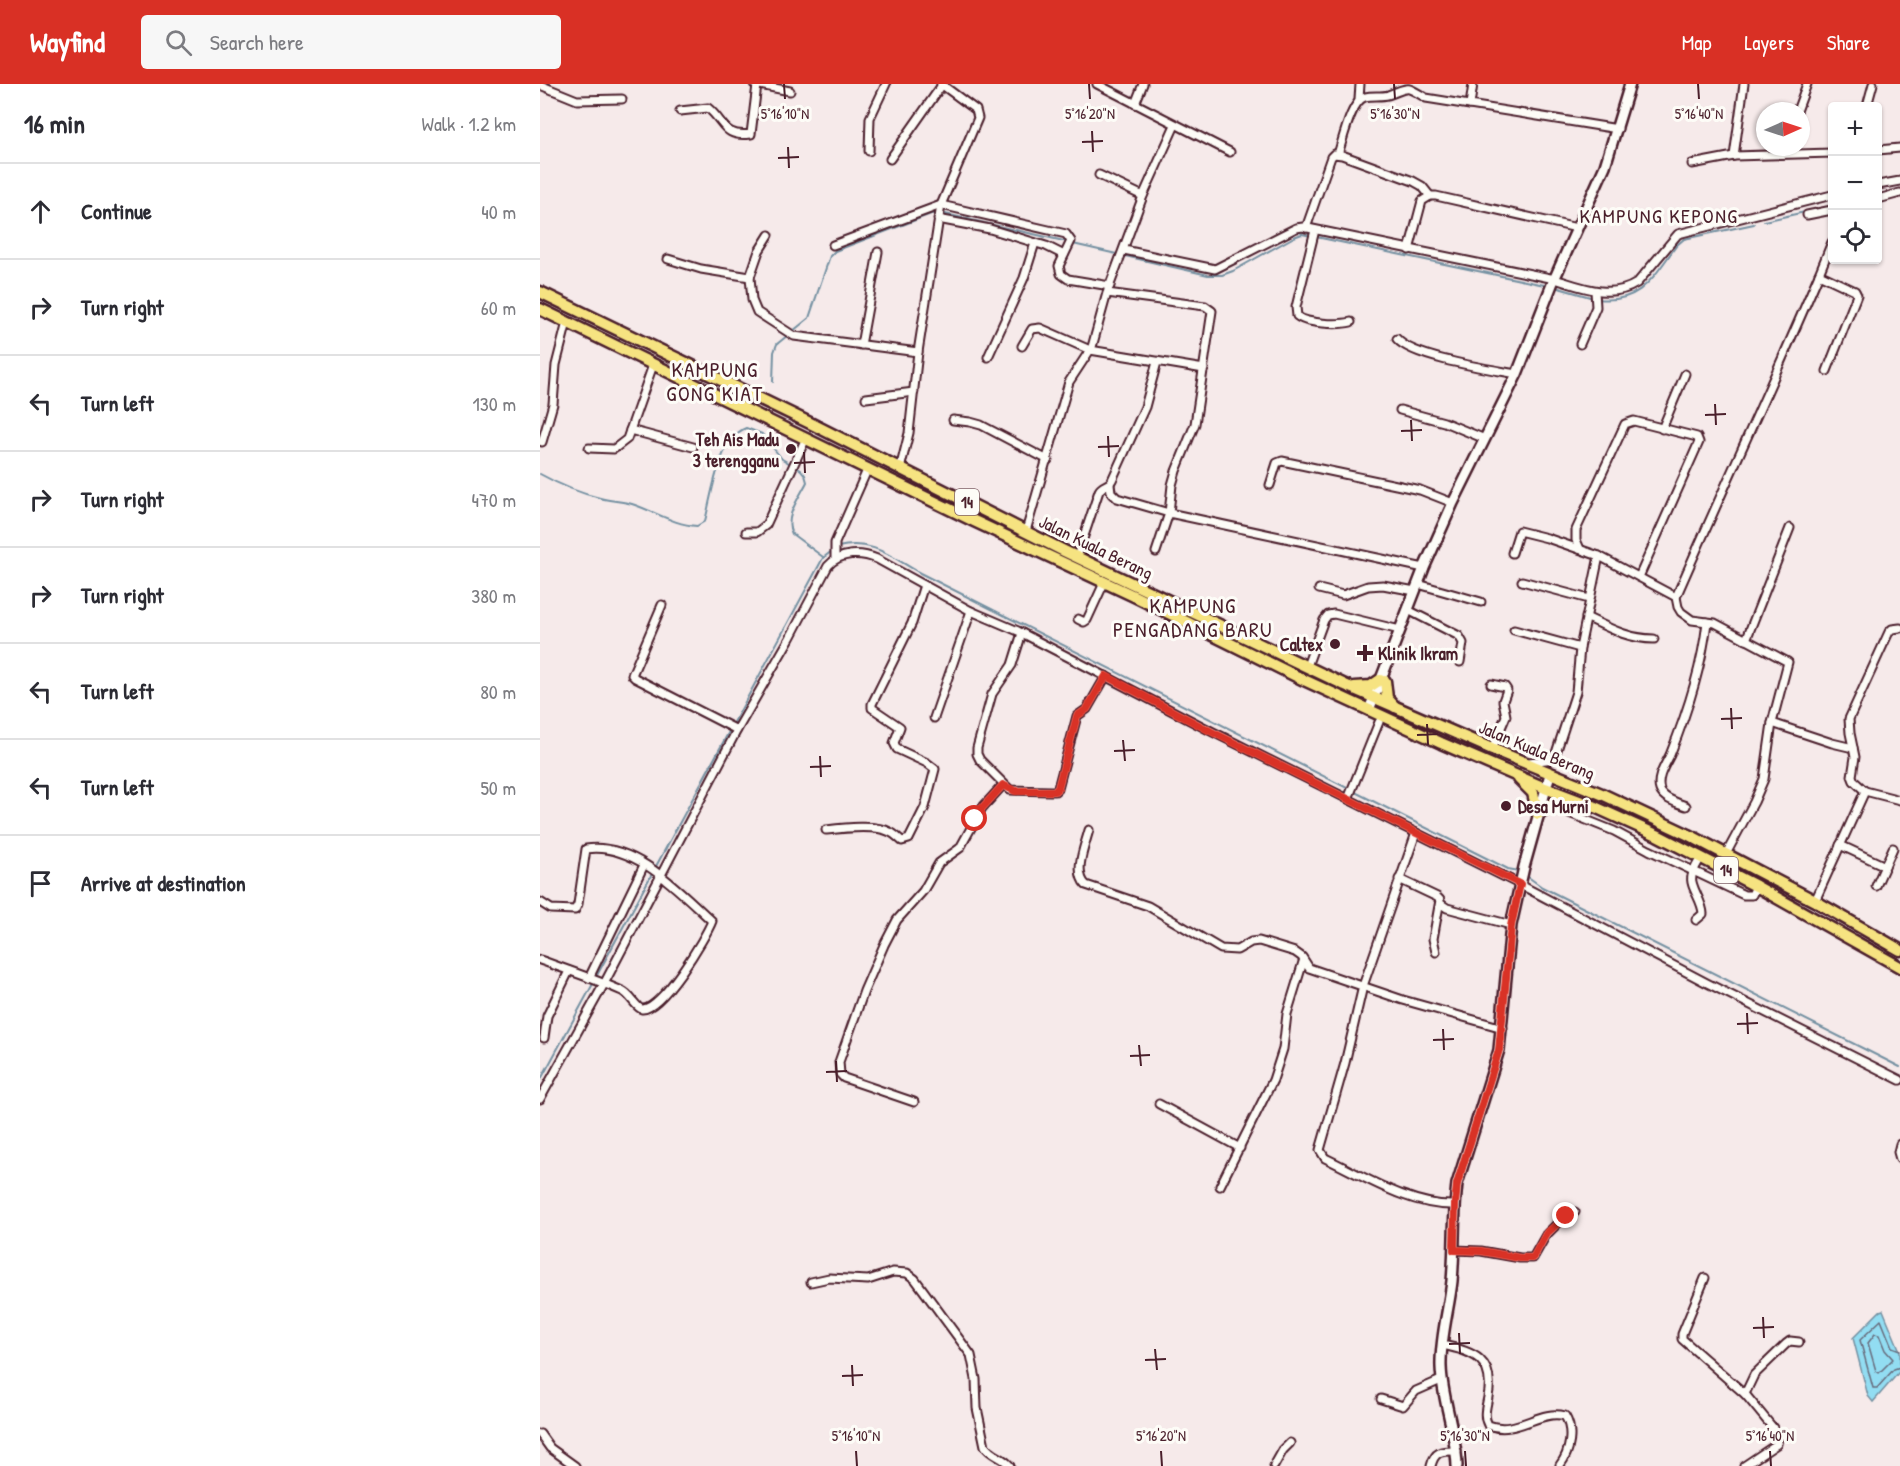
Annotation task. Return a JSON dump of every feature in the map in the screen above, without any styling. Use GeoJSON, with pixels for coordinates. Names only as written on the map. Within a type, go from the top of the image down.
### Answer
{"type":"FeatureCollection","features":[{"type":"Feature","properties":{"kind":"highway","name":"Jalan Kuala Berang"},"geometry":{"type":"LineString","coordinates":[[540,292],[1077,557],[1345,685],[1521,762],[1604,795],[1726,854],[1815,901],[1900,950]]}},
{"type":"Feature","properties":{"kind":"highway"},"geometry":{"type":"LineString","coordinates":[[562,304],[569,314],[567,322]]}},
{"type":"Feature","properties":{"kind":"highway","name":"Jalan Kuala Berang"},"geometry":{"type":"LineString","coordinates":[[540,309],[1304,680],[1420,739],[1441,743],[1657,835],[1756,886],[1900,968]]}},
{"type":"Feature","properties":{"kind":"highway","name":"Jalan Kuala Berang"},"geometry":{"type":"LineString","coordinates":[[1304,680],[1333,700],[1374,715]]}},
{"type":"Feature","properties":{"kind":"highway"},"geometry":{"type":"LineString","coordinates":[[1345,685],[1366,687],[1382,680],[1387,698],[1398,708]]}},
{"type":"Feature","properties":{"kind":"highway"},"geometry":{"type":"LineString","coordinates":[[1498,767],[1528,786],[1536,800],[1538,814],[1557,801],[1571,801],[1595,807]]}},
{"type":"Feature","properties":{"kind":"highway"},"geometry":{"type":"LineString","coordinates":[[1604,795],[1603,805],[1615,811],[1620,818]]}},
{"type":"Feature","properties":{"kind":"main road"},"geometry":{"type":"LineString","coordinates":[[1374,715],[1382,680],[1424,568],[1453,503],[1517,374],[1554,280],[1605,166],[1630,84]]}},
{"type":"Feature","properties":{"kind":"main road"},"geometry":{"type":"LineString","coordinates":[[1457,1466],[1457,1451],[1442,1380],[1442,1345],[1452,1283],[1457,1184],[1493,1073],[1503,1028],[1511,926],[1524,867],[1550,774]]}},
{"type":"Feature","properties":{"kind":"street"},"geometry":{"type":"LineString","coordinates":[[680,111],[708,108],[729,132],[751,134],[754,84],[790,91]]}},
{"type":"Feature","properties":{"kind":"street"},"geometry":{"type":"LineString","coordinates":[[869,151],[870,118],[886,84]]}},
{"type":"Feature","properties":{"kind":"street"},"geometry":{"type":"LineString","coordinates":[[890,159],[941,84],[976,110],[978,118],[941,206],[918,352],[909,433],[900,469]]}},
{"type":"Feature","properties":{"kind":"street"},"geometry":{"type":"LineString","coordinates":[[1097,84],[1230,152]]}},
{"type":"Feature","properties":{"kind":"street"},"geometry":{"type":"LineString","coordinates":[[1135,104],[1143,84]]}},
{"type":"Feature","properties":{"kind":"street"},"geometry":{"type":"LineString","coordinates":[[1359,99],[1360,84]]}},
{"type":"Feature","properties":{"kind":"street"},"geometry":{"type":"LineString","coordinates":[[1470,105],[1473,84]]}},
{"type":"Feature","properties":{"kind":"street"},"geometry":{"type":"LineString","coordinates":[[1734,156],[1744,84]]}},
{"type":"Feature","properties":{"kind":"street"},"geometry":{"type":"LineString","coordinates":[[1800,102],[1807,84]]}},
{"type":"Feature","properties":{"kind":"street"},"geometry":{"type":"LineString","coordinates":[[1868,102],[1873,84]]}},
{"type":"Feature","properties":{"kind":"street"},"geometry":{"type":"LineString","coordinates":[[540,85],[578,100],[622,99]]}},
{"type":"Feature","properties":{"kind":"street"},"geometry":{"type":"LineString","coordinates":[[1306,228],[1331,158],[1338,154],[1355,103],[1359,99],[1383,96],[1402,88],[1410,88],[1426,98],[1618,129]]}},
{"type":"Feature","properties":{"kind":"street"},"geometry":{"type":"LineString","coordinates":[[1026,531],[1070,382],[1090,350],[1143,196],[1175,125]]}},
{"type":"Feature","properties":{"kind":"street"},"geometry":{"type":"LineString","coordinates":[[1882,150],[1900,148]]}},
{"type":"Feature","properties":{"kind":"street"},"geometry":{"type":"LineString","coordinates":[[1692,164],[1734,156],[1828,153]]}},
{"type":"Feature","properties":{"kind":"street"},"geometry":{"type":"LineString","coordinates":[[1338,154],[1413,181],[1422,186],[1430,196]]}},
{"type":"Feature","properties":{"kind":"street"},"geometry":{"type":"LineString","coordinates":[[1099,175],[1143,196]]}},
{"type":"Feature","properties":{"kind":"street"},"geometry":{"type":"LineString","coordinates":[[1882,184],[1900,181]]}},
{"type":"Feature","properties":{"kind":"street"},"geometry":{"type":"LineString","coordinates":[[1882,198],[1900,194]]}},
{"type":"Feature","properties":{"kind":"street"},"geometry":{"type":"LineString","coordinates":[[1409,250],[1422,201],[1430,196],[1456,199],[1577,228]]}},
{"type":"Feature","properties":{"kind":"street"},"geometry":{"type":"LineString","coordinates":[[1123,254],[1215,269],[1296,228],[1306,228],[1554,280],[1595,291],[1618,291],[1629,289],[1637,284],[1678,234],[1828,196]]}},
{"type":"Feature","properties":{"kind":"street"},"geometry":{"type":"LineString","coordinates":[[832,245],[941,206],[1061,232],[1070,237],[1059,269],[1063,277],[1068,279],[1109,290],[1209,307],[1212,311],[1212,318],[1195,424],[1172,485],[1169,513],[1156,552]]}},
{"type":"Feature","properties":{"kind":"street"},"geometry":{"type":"LineString","coordinates":[[1807,215],[1828,211]]}},
{"type":"Feature","properties":{"kind":"street"},"geometry":{"type":"LineString","coordinates":[[939,218],[990,229],[1064,255]]}},
{"type":"Feature","properties":{"kind":"street"},"geometry":{"type":"LineString","coordinates":[[1314,231],[1296,307],[1297,316],[1304,320],[1351,322]]}},
{"type":"Feature","properties":{"kind":"street"},"geometry":{"type":"LineString","coordinates":[[769,235],[759,250],[750,277],[753,306],[757,312],[794,336],[918,352]]}},
{"type":"Feature","properties":{"kind":"street"},"geometry":{"type":"LineString","coordinates":[[988,357],[1024,278],[1035,243]]}},
{"type":"Feature","properties":{"kind":"street"},"geometry":{"type":"LineString","coordinates":[[861,345],[878,252]]}},
{"type":"Feature","properties":{"kind":"street"},"geometry":{"type":"LineString","coordinates":[[1726,854],[1764,778],[1772,723],[1788,662],[1715,623],[1692,620],[1681,612],[1676,597],[1828,253]]}},
{"type":"Feature","properties":{"kind":"street"},"geometry":{"type":"LineString","coordinates":[[668,259],[701,269],[750,277]]}},
{"type":"Feature","properties":{"kind":"street"},"geometry":{"type":"LineString","coordinates":[[1819,273],[1857,293],[1827,371]]}},
{"type":"Feature","properties":{"kind":"street"},"geometry":{"type":"LineString","coordinates":[[1580,344],[1596,306],[1595,291]]}},
{"type":"Feature","properties":{"kind":"street"},"geometry":{"type":"LineString","coordinates":[[542,442],[553,404],[556,365],[567,322]]}},
{"type":"Feature","properties":{"kind":"street"},"geometry":{"type":"LineString","coordinates":[[1022,346],[1029,331],[1036,328],[1090,350],[1204,369]]}},
{"type":"Feature","properties":{"kind":"street"},"geometry":{"type":"LineString","coordinates":[[1397,339],[1405,348],[1461,363],[1517,374]]}},
{"type":"Feature","properties":{"kind":"street"},"geometry":{"type":"LineString","coordinates":[[1157,362],[1145,407],[1110,484],[1111,492],[1117,498],[1169,513],[1424,568]]}},
{"type":"Feature","properties":{"kind":"street"},"geometry":{"type":"LineString","coordinates":[[589,448],[610,450],[617,448],[627,439],[653,365]]}},
{"type":"Feature","properties":{"kind":"street"},"geometry":{"type":"LineString","coordinates":[[1662,429],[1685,374]]}},
{"type":"Feature","properties":{"kind":"street"},"geometry":{"type":"LineString","coordinates":[[866,398],[914,392]]}},
{"type":"Feature","properties":{"kind":"street"},"geometry":{"type":"LineString","coordinates":[[1401,410],[1444,422],[1485,439]]}},
{"type":"Feature","properties":{"kind":"street"},"geometry":{"type":"LineString","coordinates":[[952,420],[981,425],[1048,460]]}},
{"type":"Feature","properties":{"kind":"street"},"geometry":{"type":"LineString","coordinates":[[1580,549],[1576,540],[1576,530],[1625,424],[1634,421],[1697,437],[1699,442],[1639,577]]}},
{"type":"Feature","properties":{"kind":"street"},"geometry":{"type":"LineString","coordinates":[[630,430],[693,447]]}},
{"type":"Feature","properties":{"kind":"street"},"geometry":{"type":"LineString","coordinates":[[746,532],[757,532],[766,525],[806,438]]}},
{"type":"Feature","properties":{"kind":"street"},"geometry":{"type":"LineString","coordinates":[[1270,485],[1277,462],[1282,461],[1420,490],[1453,503]]}},
{"type":"Feature","properties":{"kind":"street"},"geometry":{"type":"LineString","coordinates":[[540,1099],[735,729],[790,638],[834,557],[835,543],[868,468]]}},
{"type":"Feature","properties":{"kind":"street"},"geometry":{"type":"LineString","coordinates":[[1077,557],[1099,491],[1103,486],[1110,484]]}},
{"type":"Feature","properties":{"kind":"street"},"geometry":{"type":"LineString","coordinates":[[1746,640],[1790,528]]}},
{"type":"Feature","properties":{"kind":"street"},"geometry":{"type":"LineString","coordinates":[[1512,553],[1519,531],[1547,538],[1599,556],[1676,597]]}},
{"type":"Feature","properties":{"kind":"street"},"geometry":{"type":"LineString","coordinates":[[834,557],[867,555],[971,611],[1022,633],[1416,833],[1520,883],[1707,983],[1900,1080]]}},
{"type":"Feature","properties":{"kind":"street"},"geometry":{"type":"LineString","coordinates":[[1521,762],[1554,759],[1576,692],[1580,648],[1599,556]]}},
{"type":"Feature","properties":{"kind":"street"},"geometry":{"type":"LineString","coordinates":[[1522,581],[1589,599]]}},
{"type":"Feature","properties":{"kind":"street"},"geometry":{"type":"LineString","coordinates":[[1078,620],[1084,622],[1087,620],[1104,583]]}},
{"type":"Feature","properties":{"kind":"street"},"geometry":{"type":"LineString","coordinates":[[826,830],[853,827],[886,830],[893,833],[899,840],[906,841],[925,807],[935,769],[897,749],[894,743],[900,727],[872,708],[912,623],[924,585]]}},
{"type":"Feature","properties":{"kind":"street"},"geometry":{"type":"LineString","coordinates":[[1319,589],[1343,595],[1368,586],[1383,585],[1416,588],[1480,602]]}},
{"type":"Feature","properties":{"kind":"street"},"geometry":{"type":"LineString","coordinates":[[662,605],[632,675],[735,729]]}},
{"type":"Feature","properties":{"kind":"street"},"geometry":{"type":"LineString","coordinates":[[1408,610],[1459,636],[1463,643],[1460,662]]}},
{"type":"Feature","properties":{"kind":"street"},"geometry":{"type":"LineString","coordinates":[[934,717],[971,611]]}},
{"type":"Feature","properties":{"kind":"street"},"geometry":{"type":"LineString","coordinates":[[1307,666],[1328,615],[1334,614],[1400,630]]}},
{"type":"Feature","properties":{"kind":"street"},"geometry":{"type":"LineString","coordinates":[[1586,618],[1628,637],[1654,639]]}},
{"type":"Feature","properties":{"kind":"street"},"geometry":{"type":"LineString","coordinates":[[1686,807],[1664,796],[1659,784],[1681,728],[1704,647],[1707,622]]}},
{"type":"Feature","properties":{"kind":"street"},"geometry":{"type":"LineString","coordinates":[[1900,628],[1889,632],[1852,711],[1849,726],[1855,757],[1852,776],[1854,781],[1865,792],[1900,800]]}},
{"type":"Feature","properties":{"kind":"street"},"geometry":{"type":"LineString","coordinates":[[1514,630],[1580,648]]}},
{"type":"Feature","properties":{"kind":"street"},"geometry":{"type":"LineString","coordinates":[[1022,633],[1012,665],[992,694],[977,748],[980,760],[1003,785],[1015,791],[1055,791],[1058,788],[1077,716],[1087,709],[1106,676]]}},
{"type":"Feature","properties":{"kind":"street"},"geometry":{"type":"LineString","coordinates":[[1491,684],[1505,687],[1507,690],[1503,700],[1506,716],[1492,749]]}},
{"type":"Feature","properties":{"kind":"street"},"geometry":{"type":"LineString","coordinates":[[1349,797],[1374,715]]}},
{"type":"Feature","properties":{"kind":"street"},"geometry":{"type":"LineString","coordinates":[[1772,723],[1832,743],[1853,747]]}},
{"type":"Feature","properties":{"kind":"street"},"geometry":{"type":"LineString","coordinates":[[914,1102],[844,1078],[840,1074],[839,1062],[864,991],[897,921],[923,891],[939,863],[960,848],[982,808],[1003,785]]}},
{"type":"Feature","properties":{"kind":"street"},"geometry":{"type":"LineString","coordinates":[[1815,901],[1865,792]]}},
{"type":"Feature","properties":{"kind":"street"},"geometry":{"type":"LineString","coordinates":[[1569,813],[1614,831],[1744,896],[1752,895],[1756,886]]}},
{"type":"Feature","properties":{"kind":"street"},"geometry":{"type":"LineString","coordinates":[[1614,831],[1620,818]]}},
{"type":"Feature","properties":{"kind":"street"},"geometry":{"type":"LineString","coordinates":[[1089,830],[1080,869],[1081,878],[1086,885],[1148,906],[1221,949],[1237,950],[1251,942],[1259,941],[1294,952],[1302,957],[1303,962],[1309,968],[1403,1000],[1503,1028]]}},
{"type":"Feature","properties":{"kind":"street"},"geometry":{"type":"LineString","coordinates":[[1416,833],[1363,986],[1345,1063],[1320,1150],[1321,1154],[1409,1197],[1435,1205],[1455,1205]]}},
{"type":"Feature","properties":{"kind":"street"},"geometry":{"type":"LineString","coordinates":[[1649,850],[1657,835]]}},
{"type":"Feature","properties":{"kind":"street"},"geometry":{"type":"LineString","coordinates":[[1840,845],[1885,866]]}},
{"type":"Feature","properties":{"kind":"street"},"geometry":{"type":"LineString","coordinates":[[1876,886],[1893,848]]}},
{"type":"Feature","properties":{"kind":"street"},"geometry":{"type":"LineString","coordinates":[[540,902],[551,909],[575,910],[578,904],[586,849],[619,851],[658,873],[712,921],[676,980],[665,994],[648,1008],[641,1009],[629,994],[540,960]]}},
{"type":"Feature","properties":{"kind":"street"},"geometry":{"type":"LineString","coordinates":[[1696,920],[1703,914],[1703,908],[1691,880],[1701,857]]}},
{"type":"Feature","properties":{"kind":"street"},"geometry":{"type":"LineString","coordinates":[[591,978],[646,866]]}},
{"type":"Feature","properties":{"kind":"street"},"geometry":{"type":"LineString","coordinates":[[1399,879],[1437,897],[1447,908],[1511,926]]}},
{"type":"Feature","properties":{"kind":"street"},"geometry":{"type":"LineString","coordinates":[[1436,952],[1433,939],[1441,904]]}},
{"type":"Feature","properties":{"kind":"street"},"geometry":{"type":"LineString","coordinates":[[1220,1186],[1265,1098],[1278,1066],[1284,1042],[1287,1014],[1303,962]]}},
{"type":"Feature","properties":{"kind":"street"},"geometry":{"type":"LineString","coordinates":[[544,1038],[547,1016],[569,970]]}},
{"type":"Feature","properties":{"kind":"street"},"geometry":{"type":"LineString","coordinates":[[1159,1104],[1240,1148]]}},
{"type":"Feature","properties":{"kind":"street"},"geometry":{"type":"LineString","coordinates":[[1900,1144],[1898,1152],[1900,1159]]}},
{"type":"Feature","properties":{"kind":"street"},"geometry":{"type":"LineString","coordinates":[[1454,1250],[1533,1258],[1546,1234],[1560,1220],[1575,1212]]}},
{"type":"Feature","properties":{"kind":"street"},"geometry":{"type":"LineString","coordinates":[[811,1282],[830,1278],[868,1280],[893,1272],[907,1273],[915,1279],[971,1355],[976,1378],[976,1408],[987,1450],[1007,1461],[1010,1466]]}},
{"type":"Feature","properties":{"kind":"street"},"geometry":{"type":"LineString","coordinates":[[1706,1278],[1682,1334],[1682,1340],[1745,1394],[1773,1428],[1778,1439],[1777,1444],[1744,1466]]}},
{"type":"Feature","properties":{"kind":"street"},"geometry":{"type":"LineString","coordinates":[[1745,1394],[1754,1375],[1786,1344],[1790,1341],[1799,1342]]}},
{"type":"Feature","properties":{"kind":"street"},"geometry":{"type":"LineString","coordinates":[[1442,1345],[1465,1349],[1486,1367],[1490,1385],[1485,1416],[1488,1425],[1512,1428],[1547,1416],[1560,1414],[1565,1416],[1569,1427],[1569,1445],[1565,1459],[1560,1465]]}},
{"type":"Feature","properties":{"kind":"street"},"geometry":{"type":"LineString","coordinates":[[1381,1399],[1404,1406],[1416,1391],[1442,1380]]}},
{"type":"Feature","properties":{"kind":"street"},"geometry":{"type":"LineString","coordinates":[[540,1434],[550,1448],[571,1465]]}},
{"type":"Feature","properties":{"kind":"street"},"geometry":{"type":"LineString","coordinates":[[1274,1466],[1290,1443]]}},
{"type":"Feature","properties":{"kind":"street"},"geometry":{"type":"LineString","coordinates":[[1431,1466],[1433,1457],[1439,1453],[1457,1451]]}},
{"type":"Feature","properties":{"kind":"water"},"geometry":{"type":"Polygon","coordinates":[[[1883,1310],[1900,1351],[1900,1371],[1873,1402],[1868,1396],[1853,1338],[1883,1310]]]}},
{"type":"Feature","properties":{"kind":"waterway"},"geometry":{"type":"LineString","coordinates":[[1764,221],[1828,207]]}},
{"type":"Feature","properties":{"kind":"waterway"},"geometry":{"type":"LineString","coordinates":[[773,382],[774,352],[777,344],[809,318],[830,256],[835,251],[931,214],[941,213],[1068,242]]}},
{"type":"Feature","properties":{"kind":"waterway"},"geometry":{"type":"LineString","coordinates":[[1598,299],[1626,297],[1636,292],[1653,277],[1684,239],[1754,224]]}},
{"type":"Feature","properties":{"kind":"waterway"},"geometry":{"type":"LineString","coordinates":[[1073,244],[1208,275],[1222,275],[1302,234],[1549,286]]}},
{"type":"Feature","properties":{"kind":"waterway"},"geometry":{"type":"LineString","coordinates":[[1555,287],[1590,297]]}},
{"type":"Feature","properties":{"kind":"waterway"},"geometry":{"type":"LineString","coordinates":[[540,474],[584,494],[632,504],[672,520],[697,526],[705,521],[723,455],[736,434],[746,428],[762,434],[782,459],[801,470],[805,475],[807,482],[791,514],[790,528],[792,534],[823,557]]}},
{"type":"Feature","properties":{"kind":"waterway"},"geometry":{"type":"LineString","coordinates":[[838,547],[862,545],[881,551],[920,573],[1508,869],[1519,871]]}},
{"type":"Feature","properties":{"kind":"waterway"},"geometry":{"type":"LineString","coordinates":[[596,977],[823,558],[833,550]]}},
{"type":"Feature","properties":{"kind":"waterway"},"geometry":{"type":"LineString","coordinates":[[1524,874],[1542,887],[1900,1067]]}},
{"type":"Feature","properties":{"kind":"waterway"},"geometry":{"type":"LineString","coordinates":[[540,1081],[594,982]]}},
{"type":"Feature","properties":{"kind":"place","name":"Teh Ais Madu 3 terengganu"},"geometry":{"type":"Point","coordinates":[791,449]}},
{"type":"Feature","properties":{"kind":"place","name":"Caltex"},"geometry":{"type":"Point","coordinates":[1335,644]}},
{"type":"Feature","properties":{"kind":"place","name":"Klinik Ikram"},"geometry":{"type":"Point","coordinates":[1365,653]}},
{"type":"Feature","properties":{"kind":"place","name":"Desa Murni"},"geometry":{"type":"Point","coordinates":[1506,806]}},
{"type":"Feature","properties":{"kind":"district","name":"KAMPUNG KEPONG"},"geometry":{"type":"Point","coordinates":[1659,215]}},
{"type":"Feature","properties":{"kind":"district","name":"KAMPUNG GONG KIAT"},"geometry":{"type":"Point","coordinates":[715,381]}},
{"type":"Feature","properties":{"kind":"district","name":"KAMPUNG PENGADANG BARU"},"geometry":{"type":"Point","coordinates":[1193,617]}},
{"type":"Feature","properties":{"kind":"route"},"geometry":{"type":"LineString","coordinates":[[975,819],[1003,785],[1015,791],[1055,791],[1058,788],[1077,716],[1087,709],[1106,676],[1212,732],[1520,884],[1511,926],[1503,1028],[1493,1073],[1457,1184],[1454,1250],[1533,1258],[1546,1234],[1566,1216]]}}]}
